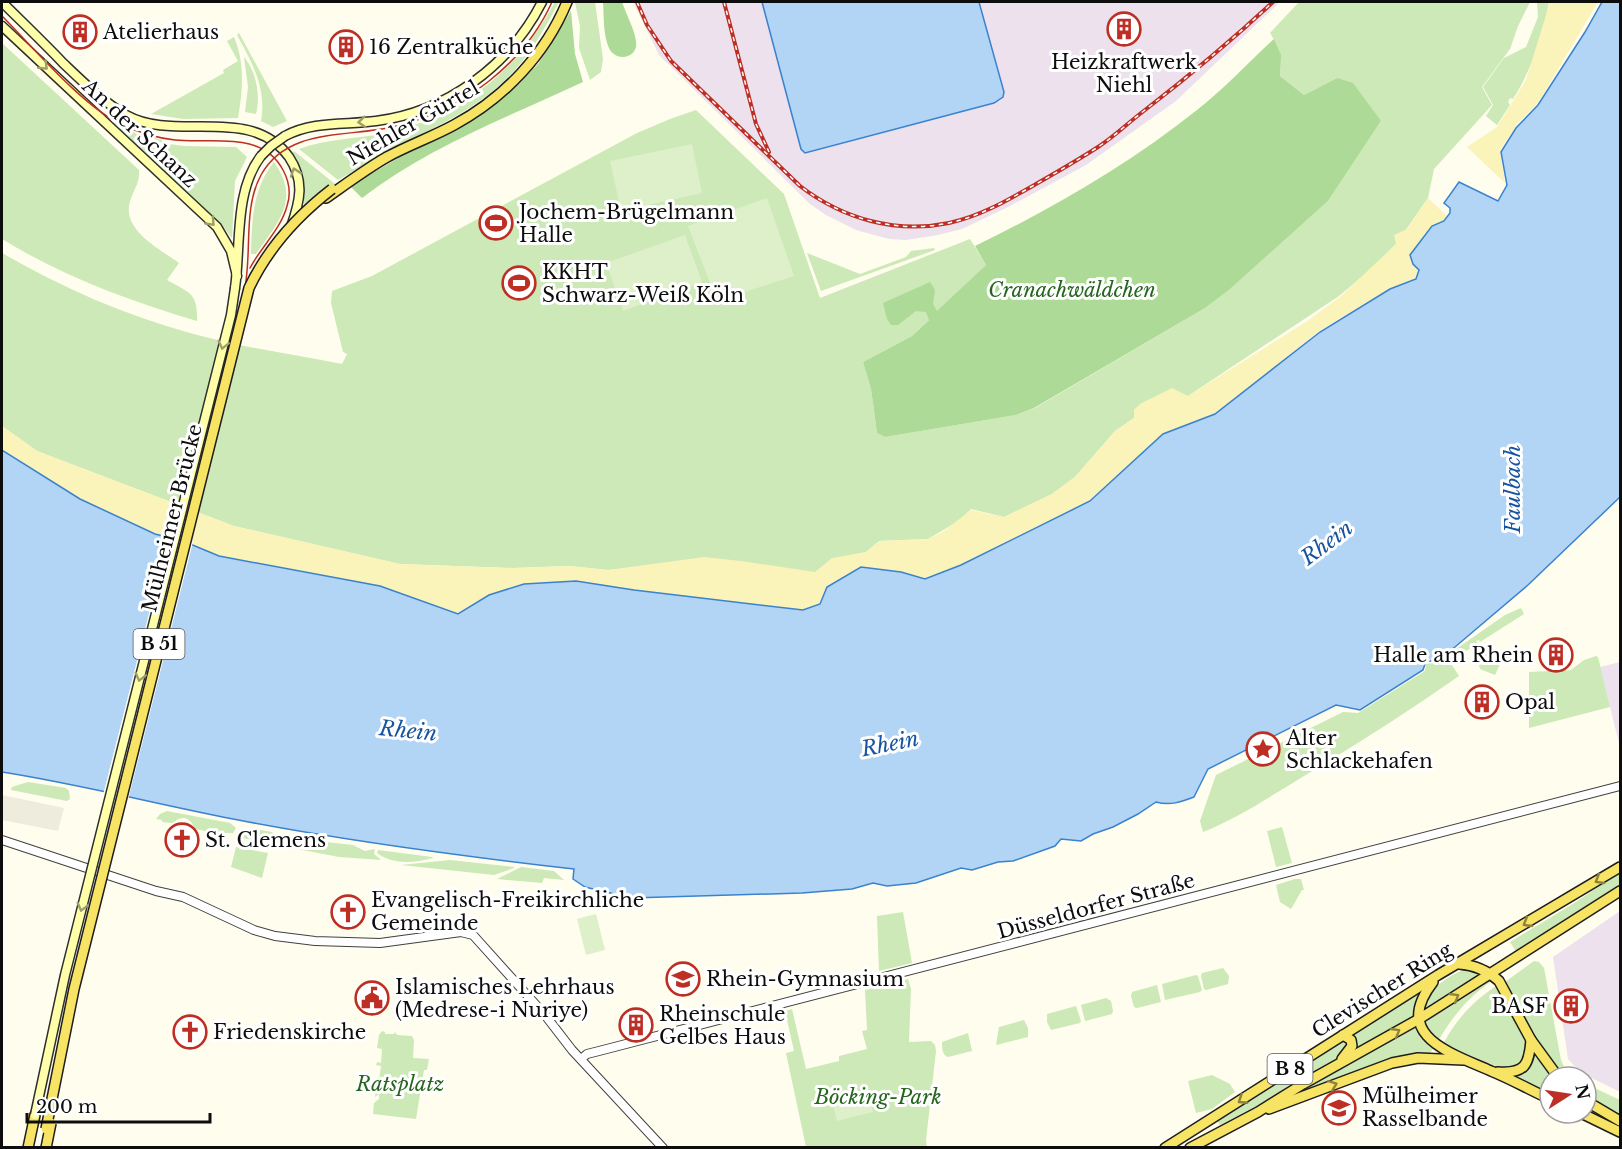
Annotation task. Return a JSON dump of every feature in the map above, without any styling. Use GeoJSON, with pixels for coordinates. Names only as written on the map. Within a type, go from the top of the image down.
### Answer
{"type":"FeatureCollection","features":[{"type":"Feature","properties":{"kind":"main road","name":"An der Schanz"},"geometry":{"type":"LineString","coordinates":[[2,2],[98,96],[127,116],[145,124],[167,127],[240,128],[272,140],[283,150],[297,172],[299,205],[290,228]]}},
{"type":"Feature","properties":{"kind":"main road","name":"Niehler Gürtel"},"geometry":{"type":"LineString","coordinates":[[237,263],[244,192],[249,176],[261,156],[271,146],[285,136],[313,126],[389,119],[426,108],[446,99],[474,81],[500,60],[521,36],[542,2]]}},
{"type":"Feature","properties":{"kind":"main road","name":"Niehler Gürtel"},"geometry":{"type":"LineString","coordinates":[[332,189],[388,157],[455,124],[498,94],[524,72],[538,54],[564,5]]}},
{"type":"Feature","properties":{"kind":"main road","name":"An der Schanz"},"geometry":{"type":"LineString","coordinates":[[2,26],[217,227],[237,263],[235,288]]}},
{"type":"Feature","properties":{"kind":"main road","name":"Niehler Gürtel"},"geometry":{"type":"LineString","coordinates":[[263,265],[310,211],[346,181]]}},
{"type":"Feature","properties":{"kind":"main road","name":"Mülheimer Brücke"},"geometry":{"type":"LineString","coordinates":[[39,1148],[43,1143],[82,954],[249,288],[273,247],[314,203],[332,189]]}},
{"type":"Feature","properties":{"kind":"main road","name":"Mülheimer Brücke"},"geometry":{"type":"LineString","coordinates":[[46,1148],[80,975],[118,818],[243,316],[251,288],[263,265]]}},
{"type":"Feature","properties":{"kind":"main road","name":"Mülheimer Brücke"},"geometry":{"type":"LineString","coordinates":[[28,1148],[65,975],[231,315],[235,288]]}},
{"type":"Feature","properties":{"kind":"main road","name":"Clevischer Ring"},"geometry":{"type":"LineString","coordinates":[[1165,1148],[1438,975],[1620,867]]}},
{"type":"Feature","properties":{"kind":"main road","name":"Clevischer Ring"},"geometry":{"type":"LineString","coordinates":[[1190,1148],[1258,1112],[1419,1019],[1620,891]]}},
{"type":"Feature","properties":{"kind":"main road"},"geometry":{"type":"LineString","coordinates":[[1456,964],[1475,966],[1491,974],[1502,986],[1531,1040],[1549,1065]]}},
{"type":"Feature","properties":{"kind":"main road"},"geometry":{"type":"LineString","coordinates":[[1438,975],[1422,997],[1419,1008],[1419,1019],[1424,1032],[1433,1043],[1463,1060],[1493,1071],[1538,1093]]}},
{"type":"Feature","properties":{"kind":"main road","name":"B 8"},"geometry":{"type":"LineString","coordinates":[[1336,1065],[1351,1049],[1350,1040],[1343,1035]]}},
{"type":"Feature","properties":{"kind":"main road"},"geometry":{"type":"LineString","coordinates":[[1493,1071],[1509,1072],[1524,1067],[1529,1057],[1531,1040]]}},
{"type":"Feature","properties":{"kind":"main road","name":"Clevischer Ring"},"geometry":{"type":"LineString","coordinates":[[1258,1112],[1392,1062],[1418,1058],[1463,1060]]}},
{"type":"Feature","properties":{"kind":"main road"},"geometry":{"type":"LineString","coordinates":[[1598,1108],[1620,1121]]}},
{"type":"Feature","properties":{"kind":"main road"},"geometry":{"type":"LineString","coordinates":[[1598,1121],[1620,1132]]}},
{"type":"Feature","properties":{"kind":"street","name":"Düsseldorfer Straße"},"geometry":{"type":"LineString","coordinates":[[581,1059],[587,1054],[1620,786]]}},
{"type":"Feature","properties":{"kind":"street"},"geometry":{"type":"LineString","coordinates":[[2,840],[156,891],[183,897],[254,930],[275,936],[315,941],[380,943],[468,932],[478,939],[581,1059],[663,1148]]}},
{"type":"Feature","properties":{"kind":"shaded area"},"geometry":{"type":"Polygon","coordinates":[[[633,2],[762,2],[805,153],[1001,100],[1004,92],[979,2],[1280,2],[1176,101],[1086,165],[962,229],[906,240],[889,239],[856,230],[810,204],[659,55],[633,2]]]}},
{"type":"Feature","properties":{"kind":"shaded area"},"geometry":{"type":"Polygon","coordinates":[[[1620,662],[1620,747],[1600,667],[1620,662]]]}},
{"type":"Feature","properties":{"kind":"shaded area"},"geometry":{"type":"Polygon","coordinates":[[[2,795],[64,808],[58,831],[2,820],[2,795]]]}},
{"type":"Feature","properties":{"kind":"shaded area"},"geometry":{"type":"Polygon","coordinates":[[[1620,911],[1620,1092],[1598,1081],[1598,1065],[1574,1065],[1568,1059],[1553,957],[1620,911]]]}},
{"type":"Feature","properties":{"kind":"green space"},"geometry":{"type":"Polygon","coordinates":[[[555,2],[559,2],[527,55],[500,85],[469,109],[382,154],[338,180],[299,149],[319,143],[381,134],[410,127],[461,103],[504,70],[540,27],[555,2]]]}},
{"type":"Feature","properties":{"kind":"green space"},"geometry":{"type":"Polygon","coordinates":[[[575,2],[595,2],[603,59],[601,72],[590,80],[579,48],[580,26],[575,2]]]}},
{"type":"Feature","properties":{"kind":"green space"},"geometry":{"type":"Polygon","coordinates":[[[603,2],[622,2],[636,41],[636,47],[631,55],[617,56],[609,48],[603,2]]]}},
{"type":"Feature","properties":{"kind":"green space"},"geometry":{"type":"Polygon","coordinates":[[[1299,2],[1530,2],[1510,49],[1482,87],[1492,105],[1434,169],[1428,198],[1396,244],[1371,269],[1339,296],[1188,396],[1153,398],[1141,405],[1134,410],[1134,418],[1115,431],[1075,477],[1052,494],[1004,517],[971,509],[960,520],[928,539],[879,541],[866,552],[832,559],[815,573],[646,566],[608,570],[569,566],[513,568],[400,564],[234,526],[37,451],[2,426],[2,253],[93,299],[165,326],[227,342],[342,364],[347,354],[343,352],[331,303],[332,291],[372,276],[637,133],[696,110],[784,194],[820,298],[970,239],[986,265],[912,336],[863,362],[871,389],[877,433],[885,437],[1016,415],[1035,408],[1205,308],[1229,290],[1328,201],[1381,121],[1337,78],[1304,95],[1280,76],[1279,54],[1270,33],[1299,2]]]}},
{"type":"Feature","properties":{"kind":"green space"},"geometry":{"type":"Polygon","coordinates":[[[1537,2],[1549,2],[1540,40],[1525,77],[1513,99],[1510,98],[1508,102],[1510,105],[1497,125],[1486,116],[1493,105],[1483,87],[1504,58],[1526,47],[1538,17],[1537,2]]]}},
{"type":"Feature","properties":{"kind":"green space"},"geometry":{"type":"Polygon","coordinates":[[[571,11],[575,54],[583,82],[441,148],[387,180],[362,198],[350,186],[400,157],[457,130],[516,87],[538,64],[571,11]]]}},
{"type":"Feature","properties":{"kind":"green space"},"geometry":{"type":"Polygon","coordinates":[[[239,33],[287,121],[273,127],[261,121],[260,87],[253,66],[237,35],[239,33]]]}},
{"type":"Feature","properties":{"kind":"green space"},"geometry":{"type":"Polygon","coordinates":[[[234,37],[240,57],[242,77],[238,118],[183,119],[151,114],[224,73],[223,70],[238,61],[227,41],[234,37]]]}},
{"type":"Feature","properties":{"kind":"green space","name":"Cranachwäldchen"},"geometry":{"type":"Polygon","coordinates":[[[1274,39],[1281,55],[1280,76],[1304,95],[1337,78],[1353,83],[1381,121],[1328,201],[1229,290],[1205,308],[1034,408],[1016,415],[885,437],[877,433],[871,389],[863,362],[912,336],[929,320],[926,312],[916,311],[898,325],[891,325],[883,303],[930,282],[935,290],[933,304],[937,311],[986,265],[975,246],[1061,201],[1144,149],[1207,102],[1274,39]]]}},
{"type":"Feature","properties":{"kind":"green space"},"geometry":{"type":"Polygon","coordinates":[[[2,43],[139,170],[138,182],[130,201],[131,221],[144,238],[179,263],[167,280],[191,294],[196,304],[197,321],[146,305],[72,276],[2,239],[2,43]]]}},
{"type":"Feature","properties":{"kind":"green space"},"geometry":{"type":"Polygon","coordinates":[[[244,57],[252,69],[256,84],[258,99],[256,114],[245,112],[248,87],[244,57]]]}},
{"type":"Feature","properties":{"kind":"green space"},"geometry":{"type":"Polygon","coordinates":[[[113,122],[137,134],[162,140],[162,143],[184,146],[236,147],[247,157],[235,181],[232,238],[220,223],[111,125],[113,122]]]}},
{"type":"Feature","properties":{"kind":"green space"},"geometry":{"type":"Polygon","coordinates":[[[692,144],[702,193],[621,211],[610,161],[692,144]]]}},
{"type":"Feature","properties":{"kind":"green space"},"geometry":{"type":"Polygon","coordinates":[[[294,151],[335,184],[305,208],[303,180],[300,168],[292,154],[294,151]]]}},
{"type":"Feature","properties":{"kind":"green space"},"geometry":{"type":"Polygon","coordinates":[[[274,162],[286,188],[286,199],[272,231],[256,254],[251,254],[257,195],[261,183],[274,162]]]}},
{"type":"Feature","properties":{"kind":"green space"},"geometry":{"type":"Polygon","coordinates":[[[767,198],[794,276],[717,301],[688,226],[767,198]]]}},
{"type":"Feature","properties":{"kind":"green space"},"geometry":{"type":"Polygon","coordinates":[[[685,235],[702,282],[623,311],[606,263],[685,235]]]}},
{"type":"Feature","properties":{"kind":"green space"},"geometry":{"type":"Polygon","coordinates":[[[934,248],[935,250],[821,291],[807,253],[860,274],[906,257],[911,251],[934,248]]]}},
{"type":"Feature","properties":{"kind":"green space"},"geometry":{"type":"Polygon","coordinates":[[[1521,608],[1524,614],[1480,642],[1476,641],[1478,643],[1453,660],[1446,656],[1505,615],[1521,608]]]}},
{"type":"Feature","properties":{"kind":"green space"},"geometry":{"type":"Polygon","coordinates":[[[1484,647],[1494,662],[1501,662],[1495,675],[1480,669],[1476,653],[1484,647]]]}},
{"type":"Feature","properties":{"kind":"green space"},"geometry":{"type":"Polygon","coordinates":[[[1446,656],[1459,676],[1383,727],[1267,799],[1203,832],[1200,821],[1216,775],[1343,712],[1358,713],[1425,671],[1426,664],[1436,663],[1446,656]]]}},
{"type":"Feature","properties":{"kind":"green space"},"geometry":{"type":"Polygon","coordinates":[[[1596,656],[1610,707],[1529,728],[1529,672],[1571,670],[1584,660],[1596,656]]]}},
{"type":"Feature","properties":{"kind":"green space"},"geometry":{"type":"Polygon","coordinates":[[[28,782],[66,788],[70,799],[67,801],[11,790],[12,787],[28,782]]]}},
{"type":"Feature","properties":{"kind":"green space"},"geometry":{"type":"Polygon","coordinates":[[[167,811],[230,823],[236,828],[233,833],[224,835],[195,829],[191,821],[185,818],[172,823],[156,819],[167,811]]]}},
{"type":"Feature","properties":{"kind":"green space"},"geometry":{"type":"Polygon","coordinates":[[[1282,827],[1292,863],[1276,867],[1267,831],[1282,827]]]}},
{"type":"Feature","properties":{"kind":"green space"},"geometry":{"type":"Polygon","coordinates":[[[250,828],[272,832],[283,846],[236,837],[241,830],[250,828]]]}},
{"type":"Feature","properties":{"kind":"green space"},"geometry":{"type":"Polygon","coordinates":[[[326,842],[353,845],[365,851],[375,849],[374,854],[381,860],[339,857],[287,847],[292,844],[319,847],[326,842]]]}},
{"type":"Feature","properties":{"kind":"green space"},"geometry":{"type":"Polygon","coordinates":[[[236,847],[268,853],[262,878],[231,867],[236,847]]]}},
{"type":"Feature","properties":{"kind":"green space"},"geometry":{"type":"Polygon","coordinates":[[[378,850],[433,858],[412,862],[390,860],[377,853],[378,850]]]}},
{"type":"Feature","properties":{"kind":"green space"},"geometry":{"type":"Polygon","coordinates":[[[450,860],[514,868],[494,875],[401,865],[450,860]]]}},
{"type":"Feature","properties":{"kind":"green space"},"geometry":{"type":"Polygon","coordinates":[[[521,867],[554,871],[564,880],[544,878],[542,883],[497,879],[521,867]]]}},
{"type":"Feature","properties":{"kind":"green space"},"geometry":{"type":"Polygon","coordinates":[[[1620,872],[1620,886],[1517,953],[1510,942],[1620,872]]]}},
{"type":"Feature","properties":{"kind":"green space"},"geometry":{"type":"Polygon","coordinates":[[[1301,879],[1304,890],[1291,909],[1280,902],[1276,885],[1301,879]]]}},
{"type":"Feature","properties":{"kind":"green space"},"geometry":{"type":"Polygon","coordinates":[[[903,912],[912,963],[879,971],[877,916],[903,912]]]}},
{"type":"Feature","properties":{"kind":"green space"},"geometry":{"type":"Polygon","coordinates":[[[596,914],[605,950],[586,955],[577,919],[596,914]]]}},
{"type":"Feature","properties":{"kind":"green space"},"geometry":{"type":"Polygon","coordinates":[[[1534,961],[1539,962],[1544,968],[1563,1065],[1555,1065],[1547,1055],[1505,982],[1534,961]]]}},
{"type":"Feature","properties":{"kind":"green space"},"geometry":{"type":"Polygon","coordinates":[[[1223,968],[1229,976],[1228,984],[1204,989],[1202,973],[1223,968]]]}},
{"type":"Feature","properties":{"kind":"green space"},"geometry":{"type":"Polygon","coordinates":[[[1463,970],[1475,972],[1480,976],[1424,1010],[1433,991],[1463,970]]]}},
{"type":"Feature","properties":{"kind":"green space"},"geometry":{"type":"Polygon","coordinates":[[[1196,975],[1202,990],[1200,992],[1165,1000],[1162,984],[1196,975]]]}},
{"type":"Feature","properties":{"kind":"green space","name":"Böcking-Park"},"geometry":{"type":"Polygon","coordinates":[[[908,979],[911,989],[909,1042],[931,1041],[936,1051],[927,1147],[806,1147],[786,1053],[794,1051],[785,1011],[792,1009],[806,1069],[839,1061],[839,1056],[867,1049],[862,1031],[867,1030],[865,990],[908,979]]]}},
{"type":"Feature","properties":{"kind":"green space"},"geometry":{"type":"Polygon","coordinates":[[[1490,980],[1492,981],[1476,994],[1449,1023],[1438,1041],[1428,1030],[1424,1021],[1490,980]]]}},
{"type":"Feature","properties":{"kind":"green space"},"geometry":{"type":"Polygon","coordinates":[[[1157,985],[1161,1002],[1134,1007],[1132,992],[1157,985]]]}},
{"type":"Feature","properties":{"kind":"green space"},"geometry":{"type":"Polygon","coordinates":[[[1496,986],[1527,1045],[1527,1054],[1517,1068],[1503,1069],[1443,1044],[1466,1012],[1496,986]]]}},
{"type":"Feature","properties":{"kind":"green space"},"geometry":{"type":"Polygon","coordinates":[[[1420,993],[1414,1016],[1354,1049],[1350,1036],[1420,993]]]}},
{"type":"Feature","properties":{"kind":"green space"},"geometry":{"type":"Polygon","coordinates":[[[1106,998],[1111,1001],[1112,1014],[1085,1021],[1081,1005],[1106,998]]]}},
{"type":"Feature","properties":{"kind":"green space"},"geometry":{"type":"Polygon","coordinates":[[[1076,1006],[1080,1023],[1051,1030],[1047,1022],[1047,1014],[1076,1006]]]}},
{"type":"Feature","properties":{"kind":"green space"},"geometry":{"type":"Polygon","coordinates":[[[1024,1020],[1028,1028],[1028,1037],[996,1045],[999,1027],[1024,1020]]]}},
{"type":"Feature","properties":{"kind":"green space"},"geometry":{"type":"Polygon","coordinates":[[[1416,1025],[1424,1039],[1433,1048],[1430,1054],[1408,1055],[1391,1059],[1289,1098],[1416,1025]]]}},
{"type":"Feature","properties":{"kind":"green space","name":"Ratsplatz"},"geometry":{"type":"Polygon","coordinates":[[[382,1031],[385,1034],[395,1032],[397,1035],[412,1036],[414,1040],[413,1058],[429,1059],[427,1070],[424,1070],[416,1119],[373,1114],[374,1103],[379,1099],[379,1094],[375,1097],[374,1080],[379,1080],[381,1066],[376,1065],[377,1062],[381,1063],[382,1049],[377,1048],[382,1031]]]}},
{"type":"Feature","properties":{"kind":"green space"},"geometry":{"type":"Polygon","coordinates":[[[968,1033],[972,1051],[948,1057],[945,1055],[942,1042],[968,1033]]]}},
{"type":"Feature","properties":{"kind":"green space"},"geometry":{"type":"Polygon","coordinates":[[[1344,1040],[1349,1043],[1342,1056],[1220,1125],[1217,1121],[1344,1040]]]}},
{"type":"Feature","properties":{"kind":"green space"},"geometry":{"type":"Polygon","coordinates":[[[1533,1053],[1542,1065],[1538,1065],[1538,1089],[1511,1076],[1533,1053]]]}},
{"type":"Feature","properties":{"kind":"green space"},"geometry":{"type":"Polygon","coordinates":[[[1212,1075],[1230,1084],[1235,1092],[1212,1109],[1196,1113],[1188,1081],[1212,1075]]]}},
{"type":"Feature","properties":{"kind":"green space"},"geometry":{"type":"Polygon","coordinates":[[[1598,1090],[1620,1100],[1620,1117],[1598,1103],[1598,1090]]]}},
{"type":"Feature","properties":{"kind":"green space"},"geometry":{"type":"Polygon","coordinates":[[[869,1094],[873,1112],[837,1121],[832,1102],[869,1094]]]}},
{"type":"Feature","properties":{"kind":"sand"},"geometry":{"type":"Polygon","coordinates":[[[1550,2],[1598,2],[1538,103],[1518,123],[1500,150],[1505,183],[1467,147],[1497,127],[1526,80],[1550,2]]]}},
{"type":"Feature","properties":{"kind":"sand"},"geometry":{"type":"Polygon","coordinates":[[[1428,198],[1447,216],[1444,221],[1432,226],[1410,255],[1413,264],[1419,270],[1416,279],[1389,289],[1319,331],[1215,414],[1163,434],[1090,501],[961,565],[925,579],[901,572],[827,586],[820,604],[804,610],[576,581],[489,595],[458,614],[380,586],[219,556],[183,541],[155,534],[80,499],[2,449],[2,426],[37,451],[234,526],[400,564],[513,568],[569,566],[608,570],[704,557],[815,572],[832,558],[866,552],[879,541],[928,539],[941,533],[971,510],[1004,517],[1052,494],[1075,477],[1115,431],[1134,418],[1134,410],[1140,404],[1172,388],[1188,396],[1309,320],[1341,296],[1396,244],[1394,235],[1407,229],[1428,198]]]}},
{"type":"Feature","properties":{"kind":"water"},"geometry":{"type":"Polygon","coordinates":[[[762,2],[979,2],[1004,92],[1003,97],[994,103],[805,153],[801,149],[762,2]]]}},
{"type":"Feature","properties":{"kind":"water"},"geometry":{"type":"Polygon","coordinates":[[[1602,2],[1620,2],[1620,497],[1528,585],[1455,647],[1434,661],[1426,661],[1423,670],[1360,710],[1336,705],[1208,769],[1194,797],[1180,802],[1156,802],[1113,827],[1081,841],[1061,839],[1055,846],[1013,861],[998,862],[972,870],[961,868],[916,883],[887,886],[873,883],[852,889],[802,893],[631,898],[585,887],[573,879],[574,869],[318,834],[2,772],[2,450],[80,499],[155,534],[183,541],[219,556],[380,586],[458,614],[489,595],[524,584],[576,581],[803,610],[820,604],[827,587],[861,567],[901,572],[925,579],[961,565],[1090,501],[1163,434],[1215,414],[1320,332],[1390,289],[1416,279],[1419,270],[1413,264],[1410,255],[1432,226],[1444,221],[1450,213],[1450,208],[1444,203],[1459,182],[1498,201],[1507,185],[1501,152],[1516,128],[1538,105],[1602,2]]]}},
{"type":"Feature","properties":{"kind":"pier"},"geometry":{"type":"Polygon","coordinates":[[[169,534],[193,542],[128,800],[103,795],[169,534]]]}},
{"type":"Feature","properties":{"kind":"tram line"},"geometry":{"type":"LineString","coordinates":[[43,1122],[69,994],[245,287],[250,215],[255,188],[273,159],[287,148],[322,137],[397,126],[445,109],[468,96],[489,81],[525,45],[552,2]]}},
{"type":"Feature","properties":{"kind":"tram line"},"geometry":{"type":"LineString","coordinates":[[2,16],[76,91],[108,117],[123,125],[149,135],[168,139],[249,144],[274,157],[287,179],[288,201],[276,230],[250,268]]}},
{"type":"Feature","properties":{"kind":"railway"},"geometry":{"type":"LineString","coordinates":[[637,2],[647,25],[671,61],[800,186],[817,198],[852,215],[890,225],[909,226],[949,223],[983,212],[1083,157],[1178,84],[1273,2]]}},
{"type":"Feature","properties":{"kind":"railway"},"geometry":{"type":"LineString","coordinates":[[724,2],[756,124],[769,152]]}},
{"type":"Feature","properties":{"kind":"place","name":"Heizkraftwerk Niehl"},"geometry":{"type":"Point","coordinates":[1124,29]}},
{"type":"Feature","properties":{"kind":"place","name":"Atelierhaus"},"geometry":{"type":"Point","coordinates":[80,32]}},
{"type":"Feature","properties":{"kind":"place","name":"16 Zentralküche"},"geometry":{"type":"Point","coordinates":[346,47]}},
{"type":"Feature","properties":{"kind":"place","name":"Jochem-Brügelmann Halle"},"geometry":{"type":"Point","coordinates":[496,223]}},
{"type":"Feature","properties":{"kind":"place","name":"KKHT Schwarz-Weiß Köln"},"geometry":{"type":"Point","coordinates":[519,283]}},
{"type":"Feature","properties":{"kind":"place","name":"Halle am Rhein"},"geometry":{"type":"Point","coordinates":[1556,655]}},
{"type":"Feature","properties":{"kind":"place","name":"Opal"},"geometry":{"type":"Point","coordinates":[1482,702]}},
{"type":"Feature","properties":{"kind":"place","name":"Alter Schlackehafen"},"geometry":{"type":"Point","coordinates":[1263,749]}},
{"type":"Feature","properties":{"kind":"place","name":"St. Clemens"},"geometry":{"type":"Point","coordinates":[182,840]}},
{"type":"Feature","properties":{"kind":"place","name":"Evangelisch-Freikirchliche Gemeinde"},"geometry":{"type":"Point","coordinates":[348,912]}},
{"type":"Feature","properties":{"kind":"place","name":"Rhein-Gymnasium"},"geometry":{"type":"Point","coordinates":[683,979]}},
{"type":"Feature","properties":{"kind":"place","name":"Islamisches Lehrhaus (Medrese-i Nuriye)"},"geometry":{"type":"Point","coordinates":[372,998]}},
{"type":"Feature","properties":{"kind":"place","name":"BASF"},"geometry":{"type":"Point","coordinates":[1571,1006]}},
{"type":"Feature","properties":{"kind":"place","name":"Rheinschule Gelbes Haus"},"geometry":{"type":"Point","coordinates":[636,1025]}},
{"type":"Feature","properties":{"kind":"place","name":"Friedenskirche"},"geometry":{"type":"Point","coordinates":[190,1032]}},
{"type":"Feature","properties":{"kind":"place","name":"Mülheimer Rasselbande"},"geometry":{"type":"Point","coordinates":[1339,1108]}},
{"type":"Feature","properties":{"kind":"water label","name":"Faulbach"},"geometry":{"type":"Point","coordinates":[1513,489]}},
{"type":"Feature","properties":{"kind":"water label","name":"Rhein"},"geometry":{"type":"Point","coordinates":[1327,543]}},
{"type":"Feature","properties":{"kind":"water label","name":"Rhein"},"geometry":{"type":"Point","coordinates":[408,731]}},
{"type":"Feature","properties":{"kind":"water label","name":"Rhein"},"geometry":{"type":"Point","coordinates":[890,744]}}]}
